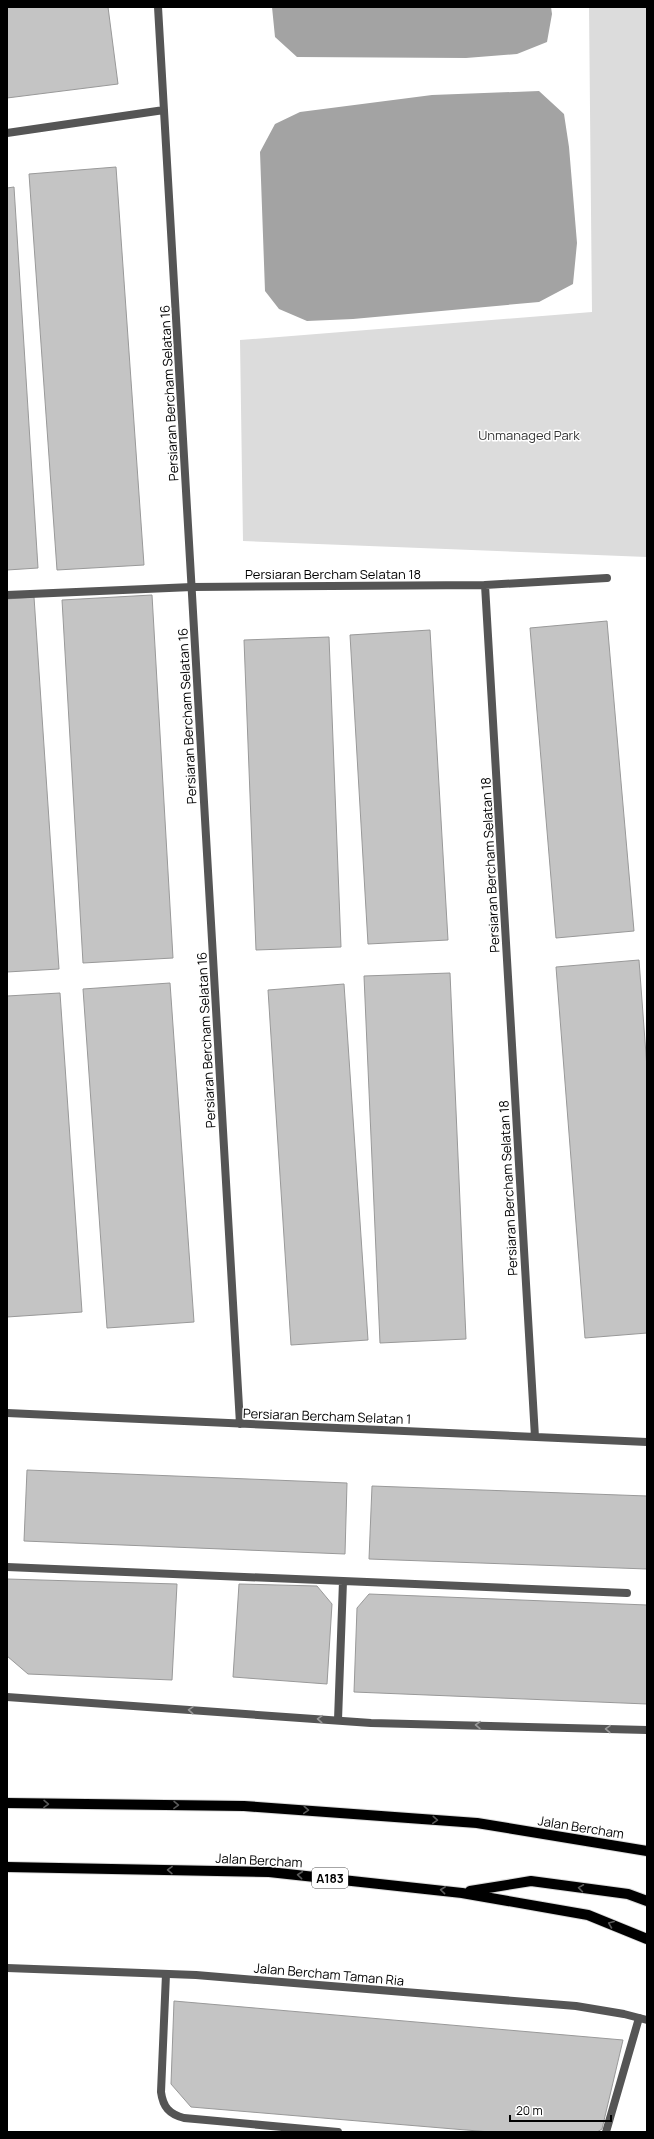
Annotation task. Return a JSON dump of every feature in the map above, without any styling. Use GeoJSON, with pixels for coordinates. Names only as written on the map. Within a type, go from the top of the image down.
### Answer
{"type":"FeatureCollection","features":[{"type":"Feature","properties":{"kind":"main road","name":"Jalan Bercham"},"geometry":{"type":"LineString","coordinates":[[7,1803],[268,1807],[477,1824],[647,1851]]}},
{"type":"Feature","properties":{"kind":"main road","name":"Jalan Bercham"},"geometry":{"type":"LineString","coordinates":[[7,1866],[269,1872],[462,1893],[588,1915],[647,1939]]}},
{"type":"Feature","properties":{"kind":"main road"},"geometry":{"type":"LineString","coordinates":[[462,1893],[531,1881],[628,1894],[647,1900]]}},
{"type":"Feature","properties":{"kind":"street","name":"Persiaran Bercham Selatan 16"},"geometry":{"type":"LineString","coordinates":[[158,7],[240,1424]]}},
{"type":"Feature","properties":{"kind":"street"},"geometry":{"type":"LineString","coordinates":[[7,133],[164,110]]}},
{"type":"Feature","properties":{"kind":"street"},"geometry":{"type":"LineString","coordinates":[[485,585],[607,578]]}},
{"type":"Feature","properties":{"kind":"street","name":"Persiaran Bercham Selatan 18"},"geometry":{"type":"LineString","coordinates":[[7,595],[192,587],[485,585],[534,1437]]}},
{"type":"Feature","properties":{"kind":"street","name":"Persiaran Bercham Selatan 1"},"geometry":{"type":"LineString","coordinates":[[7,1413],[647,1442]]}},
{"type":"Feature","properties":{"kind":"street"},"geometry":{"type":"LineString","coordinates":[[7,1567],[627,1593]]}},
{"type":"Feature","properties":{"kind":"street"},"geometry":{"type":"LineString","coordinates":[[338,1720],[343,1581]]}},
{"type":"Feature","properties":{"kind":"street"},"geometry":{"type":"LineString","coordinates":[[7,1697],[338,1720],[647,1730]]}},
{"type":"Feature","properties":{"kind":"street","name":"Jalan Bercham Taman Ria"},"geometry":{"type":"LineString","coordinates":[[7,1968],[166,1974],[576,2006],[643,2019]]}},
{"type":"Feature","properties":{"kind":"street"},"geometry":{"type":"LineString","coordinates":[[166,1974],[161,2092],[162,2102],[167,2110],[175,2116],[184,2118],[338,2132]]}},
{"type":"Feature","properties":{"kind":"street"},"geometry":{"type":"LineString","coordinates":[[606,2132],[643,2019]]}},
{"type":"Feature","properties":{"kind":"green space","name":"Unmanaged Park"},"geometry":{"type":"Polygon","coordinates":[[[589,7],[647,7],[647,557],[243,541],[240,340],[592,312],[589,7]]]}},
{"type":"Feature","properties":{"kind":"shaded area"},"geometry":{"type":"Polygon","coordinates":[[[272,7],[551,7],[552,14],[547,42],[517,54],[466,58],[297,57],[275,37],[272,7]]]}},
{"type":"Feature","properties":{"kind":"shaded area"},"geometry":{"type":"Polygon","coordinates":[[[539,91],[564,114],[569,147],[577,243],[573,284],[539,302],[353,319],[307,321],[279,309],[265,291],[260,152],[275,124],[300,112],[432,95],[539,91]]]}},
{"type":"Feature","properties":{"kind":"building"},"geometry":{"type":"Polygon","coordinates":[[[7,7],[108,7],[118,84],[7,98],[7,7]]]}},
{"type":"Feature","properties":{"kind":"building"},"geometry":{"type":"Polygon","coordinates":[[[116,167],[144,565],[57,570],[29,174],[116,167]]]}},
{"type":"Feature","properties":{"kind":"building"},"geometry":{"type":"Polygon","coordinates":[[[14,187],[38,568],[7,570],[7,188],[14,187]]]}},
{"type":"Feature","properties":{"kind":"building"},"geometry":{"type":"Polygon","coordinates":[[[152,595],[173,958],[83,963],[62,600],[152,595]]]}},
{"type":"Feature","properties":{"kind":"building"},"geometry":{"type":"Polygon","coordinates":[[[34,597],[59,969],[7,972],[7,599],[34,597]]]}},
{"type":"Feature","properties":{"kind":"building"},"geometry":{"type":"Polygon","coordinates":[[[607,621],[634,931],[556,938],[530,628],[607,621]]]}},
{"type":"Feature","properties":{"kind":"building"},"geometry":{"type":"Polygon","coordinates":[[[430,630],[448,940],[368,944],[350,635],[430,630]]]}},
{"type":"Feature","properties":{"kind":"building"},"geometry":{"type":"Polygon","coordinates":[[[329,637],[341,947],[256,950],[244,640],[329,637]]]}},
{"type":"Feature","properties":{"kind":"building"},"geometry":{"type":"Polygon","coordinates":[[[639,960],[647,1068],[647,1333],[585,1338],[556,967],[639,960]]]}},
{"type":"Feature","properties":{"kind":"building"},"geometry":{"type":"Polygon","coordinates":[[[450,973],[466,1339],[380,1343],[364,976],[450,973]]]}},
{"type":"Feature","properties":{"kind":"building"},"geometry":{"type":"Polygon","coordinates":[[[170,983],[194,1322],[107,1328],[83,989],[170,983]]]}},
{"type":"Feature","properties":{"kind":"building"},"geometry":{"type":"Polygon","coordinates":[[[344,984],[368,1340],[291,1345],[268,990],[344,984]]]}},
{"type":"Feature","properties":{"kind":"building"},"geometry":{"type":"Polygon","coordinates":[[[60,993],[82,1312],[7,1317],[7,996],[60,993]]]}},
{"type":"Feature","properties":{"kind":"building"},"geometry":{"type":"Polygon","coordinates":[[[27,1470],[347,1483],[345,1554],[24,1541],[27,1470]]]}},
{"type":"Feature","properties":{"kind":"building"},"geometry":{"type":"Polygon","coordinates":[[[372,1486],[647,1496],[647,1569],[369,1559],[372,1486]]]}},
{"type":"Feature","properties":{"kind":"building"},"geometry":{"type":"Polygon","coordinates":[[[7,1579],[177,1584],[172,1680],[28,1674],[7,1656],[7,1579]]]}},
{"type":"Feature","properties":{"kind":"building"},"geometry":{"type":"Polygon","coordinates":[[[239,1584],[317,1586],[332,1604],[327,1684],[233,1677],[239,1584]]]}},
{"type":"Feature","properties":{"kind":"building"},"geometry":{"type":"Polygon","coordinates":[[[369,1594],[647,1605],[647,1704],[354,1692],[357,1608],[369,1594]]]}},
{"type":"Feature","properties":{"kind":"building"},"geometry":{"type":"Polygon","coordinates":[[[174,2001],[623,2040],[602,2129],[597,2132],[490,2132],[191,2107],[171,2084],[174,2001]]]}}]}
